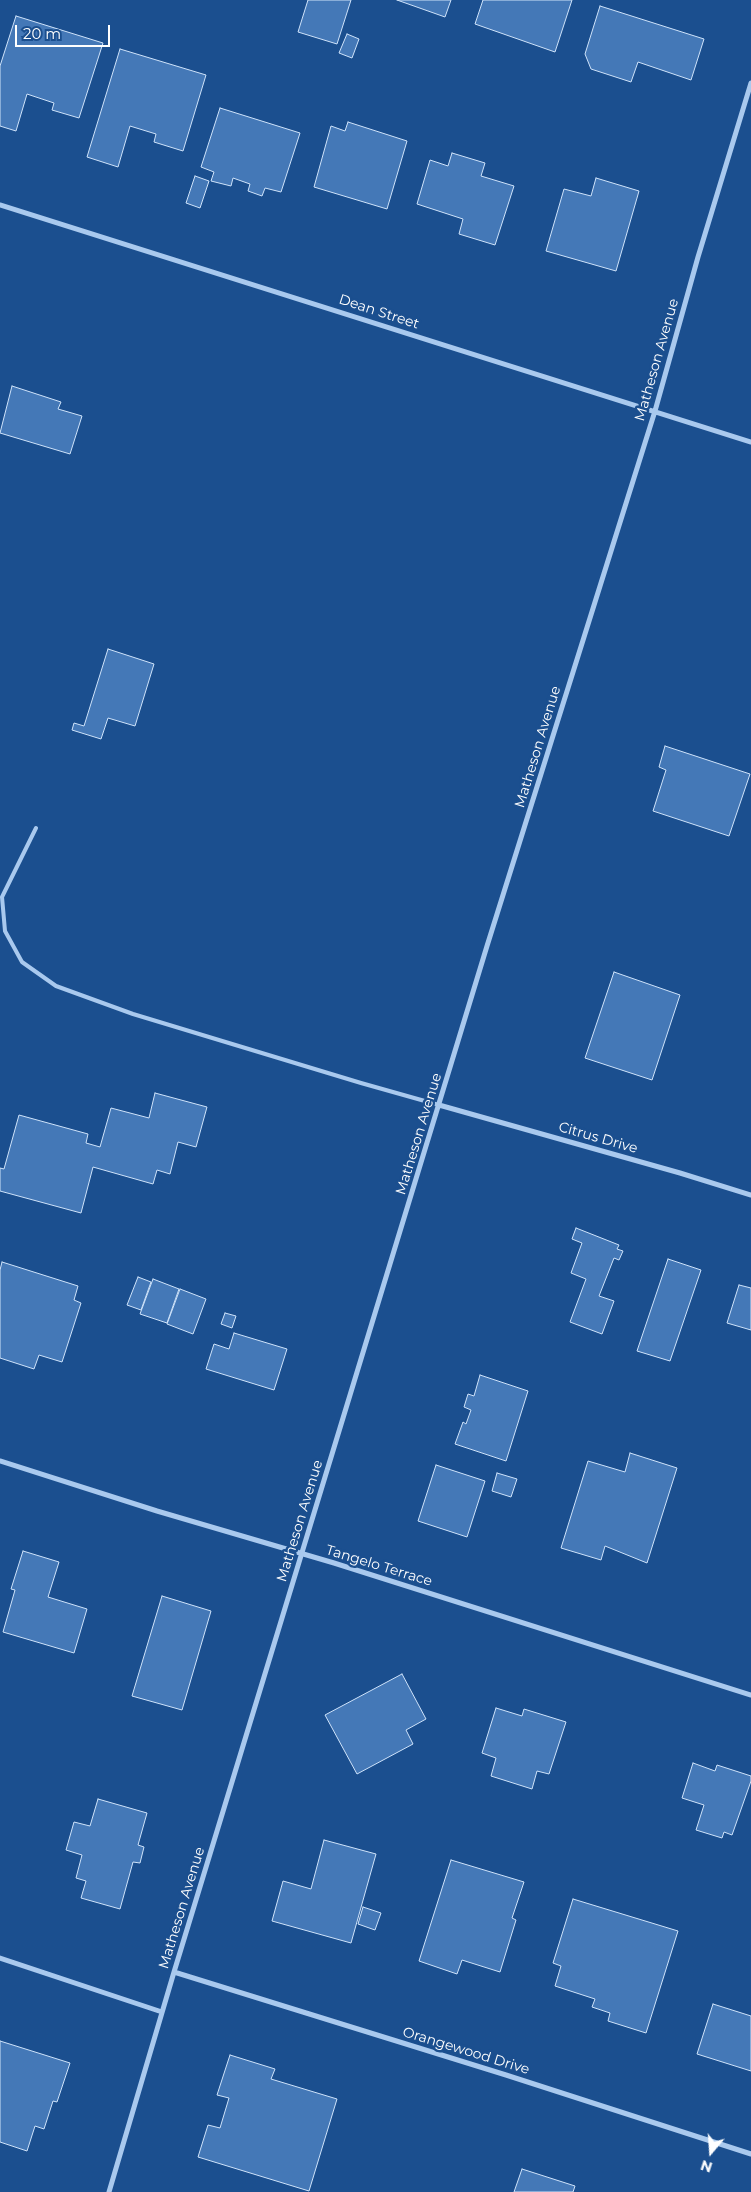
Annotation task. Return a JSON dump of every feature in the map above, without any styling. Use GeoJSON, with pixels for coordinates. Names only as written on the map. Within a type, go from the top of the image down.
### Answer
{"type":"FeatureCollection","features":[{"type":"Feature","properties":{"kind":"street","name":"Matheson Avenue"},"geometry":{"type":"LineString","coordinates":[[109,2192],[174,1972],[439,1105],[655,411],[698,257],[751,82]]}},
{"type":"Feature","properties":{"kind":"street","name":"Dean Street"},"geometry":{"type":"LineString","coordinates":[[0,205],[751,442]]}},
{"type":"Feature","properties":{"kind":"street","name":"Citrus Drive"},"geometry":{"type":"LineString","coordinates":[[439,1105],[751,1195]]}},
{"type":"Feature","properties":{"kind":"street","name":"Tangelo Terrace"},"geometry":{"type":"LineString","coordinates":[[0,1461],[157,1511],[302,1553],[751,1695]]}},
{"type":"Feature","properties":{"kind":"street"},"geometry":{"type":"LineString","coordinates":[[0,1958],[162,2012]]}},
{"type":"Feature","properties":{"kind":"street","name":"Orangewood Drive"},"geometry":{"type":"LineString","coordinates":[[174,1972],[497,2072],[751,2154]]}},
{"type":"Feature","properties":{"kind":"lane"},"geometry":{"type":"LineString","coordinates":[[36,828],[2,897],[5,931],[22,962],[56,986],[133,1014],[439,1105]]}},
{"type":"Feature","properties":{"kind":"building"},"geometry":{"type":"Polygon","coordinates":[[[308,0],[351,0],[337,44],[298,32],[308,0]]]}},
{"type":"Feature","properties":{"kind":"building"},"geometry":{"type":"Polygon","coordinates":[[[397,0],[451,0],[445,17],[397,0]]]}},
{"type":"Feature","properties":{"kind":"building"},"geometry":{"type":"Polygon","coordinates":[[[483,0],[572,0],[555,52],[475,24],[483,0]]]}},
{"type":"Feature","properties":{"kind":"building"},"geometry":{"type":"Polygon","coordinates":[[[600,6],[704,39],[691,80],[638,62],[631,82],[591,69],[585,54],[600,6]]]}},
{"type":"Feature","properties":{"kind":"building"},"geometry":{"type":"Polygon","coordinates":[[[16,16],[103,43],[79,118],[52,110],[54,103],[27,94],[16,131],[0,126],[0,66],[16,16]]]}},
{"type":"Feature","properties":{"kind":"building"},"geometry":{"type":"Polygon","coordinates":[[[347,34],[359,39],[352,58],[339,53],[347,34]]]}},
{"type":"Feature","properties":{"kind":"building"},"geometry":{"type":"Polygon","coordinates":[[[120,49],[206,75],[183,151],[154,142],[156,134],[130,126],[118,167],[87,157],[120,49]]]}},
{"type":"Feature","properties":{"kind":"building"},"geometry":{"type":"Polygon","coordinates":[[[220,108],[300,133],[281,192],[265,188],[262,196],[248,191],[250,184],[233,178],[231,186],[211,181],[214,172],[201,167],[220,108]]]}},
{"type":"Feature","properties":{"kind":"building"},"geometry":{"type":"Polygon","coordinates":[[[348,122],[407,141],[387,209],[314,187],[331,126],[345,131],[348,122]]]}},
{"type":"Feature","properties":{"kind":"building"},"geometry":{"type":"Polygon","coordinates":[[[452,153],[485,163],[481,176],[514,186],[495,245],[459,234],[463,219],[417,204],[430,160],[448,166],[452,153]]]}},
{"type":"Feature","properties":{"kind":"building"},"geometry":{"type":"Polygon","coordinates":[[[195,176],[209,181],[200,208],[186,203],[195,176]]]}},
{"type":"Feature","properties":{"kind":"building"},"geometry":{"type":"Polygon","coordinates":[[[596,178],[639,191],[616,271],[546,251],[564,189],[591,196],[596,178]]]}},
{"type":"Feature","properties":{"kind":"building"},"geometry":{"type":"Polygon","coordinates":[[[12,386],[61,402],[58,409],[82,416],[70,454],[0,433],[12,386]]]}},
{"type":"Feature","properties":{"kind":"building"},"geometry":{"type":"Polygon","coordinates":[[[108,649],[154,664],[135,726],[108,718],[101,739],[72,730],[74,723],[84,726],[108,649]]]}},
{"type":"Feature","properties":{"kind":"building"},"geometry":{"type":"Polygon","coordinates":[[[665,746],[750,774],[729,836],[653,811],[666,770],[659,767],[665,746]]]}},
{"type":"Feature","properties":{"kind":"building"},"geometry":{"type":"Polygon","coordinates":[[[614,972],[680,995],[652,1080],[585,1058],[614,972]]]}},
{"type":"Feature","properties":{"kind":"building"},"geometry":{"type":"Polygon","coordinates":[[[155,1093],[207,1107],[196,1147],[178,1142],[170,1174],[157,1170],[153,1184],[93,1167],[81,1213],[0,1191],[0,1168],[4,1169],[19,1115],[88,1134],[86,1143],[100,1147],[111,1108],[149,1118],[155,1093]]]}},
{"type":"Feature","properties":{"kind":"building"},"geometry":{"type":"Polygon","coordinates":[[[576,1228],[619,1245],[617,1249],[623,1251],[619,1260],[614,1258],[599,1296],[614,1301],[602,1334],[570,1322],[586,1279],[571,1273],[582,1243],[572,1239],[576,1228]]]}},
{"type":"Feature","properties":{"kind":"building"},"geometry":{"type":"Polygon","coordinates":[[[668,1259],[701,1270],[670,1361],[637,1351],[668,1259]]]}},
{"type":"Feature","properties":{"kind":"building"},"geometry":{"type":"Polygon","coordinates":[[[2,1262],[78,1286],[74,1300],[81,1303],[62,1362],[39,1355],[34,1369],[0,1358],[0,1270],[2,1262]]]}},
{"type":"Feature","properties":{"kind":"building"},"geometry":{"type":"Polygon","coordinates":[[[138,1277],[151,1282],[141,1310],[127,1305],[138,1277]]]}},
{"type":"Feature","properties":{"kind":"building"},"geometry":{"type":"Polygon","coordinates":[[[153,1279],[179,1289],[167,1323],[140,1314],[153,1279]]]}},
{"type":"Feature","properties":{"kind":"building"},"geometry":{"type":"Polygon","coordinates":[[[739,1285],[751,1288],[751,1330],[727,1323],[739,1285]]]}},
{"type":"Feature","properties":{"kind":"building"},"geometry":{"type":"Polygon","coordinates":[[[180,1289],[206,1299],[193,1334],[167,1324],[180,1289]]]}},
{"type":"Feature","properties":{"kind":"building"},"geometry":{"type":"Polygon","coordinates":[[[225,1313],[236,1316],[232,1328],[221,1324],[225,1313]]]}},
{"type":"Feature","properties":{"kind":"building"},"geometry":{"type":"Polygon","coordinates":[[[234,1333],[287,1349],[274,1390],[206,1369],[214,1344],[229,1349],[234,1333]]]}},
{"type":"Feature","properties":{"kind":"building"},"geometry":{"type":"Polygon","coordinates":[[[480,1375],[528,1391],[506,1461],[455,1444],[463,1422],[466,1424],[471,1410],[464,1407],[468,1394],[474,1396],[480,1375]]]}},
{"type":"Feature","properties":{"kind":"building"},"geometry":{"type":"Polygon","coordinates":[[[630,1453],[677,1468],[647,1563],[605,1546],[601,1560],[561,1548],[588,1461],[625,1472],[630,1453]]]}},
{"type":"Feature","properties":{"kind":"building"},"geometry":{"type":"Polygon","coordinates":[[[436,1465],[485,1481],[467,1537],[418,1521],[436,1465]]]}},
{"type":"Feature","properties":{"kind":"building"},"geometry":{"type":"Polygon","coordinates":[[[497,1473],[517,1479],[511,1497],[492,1491],[497,1473]]]}},
{"type":"Feature","properties":{"kind":"building"},"geometry":{"type":"Polygon","coordinates":[[[23,1551],[59,1562],[48,1597],[87,1609],[74,1653],[3,1632],[15,1590],[11,1589],[23,1551]]]}},
{"type":"Feature","properties":{"kind":"building"},"geometry":{"type":"Polygon","coordinates":[[[162,1596],[211,1611],[182,1710],[132,1696],[162,1596]]]}},
{"type":"Feature","properties":{"kind":"building"},"geometry":{"type":"Polygon","coordinates":[[[402,1674],[426,1719],[406,1730],[413,1744],[357,1774],[325,1715],[402,1674]]]}},
{"type":"Feature","properties":{"kind":"building"},"geometry":{"type":"Polygon","coordinates":[[[496,1708],[522,1716],[524,1709],[566,1722],[549,1774],[537,1771],[532,1789],[491,1776],[496,1758],[482,1753],[496,1708]]]}},
{"type":"Feature","properties":{"kind":"building"},"geometry":{"type":"Polygon","coordinates":[[[693,1763],[715,1771],[717,1765],[751,1776],[751,1781],[732,1835],[724,1832],[722,1838],[696,1830],[704,1805],[682,1798],[693,1763]]]}},
{"type":"Feature","properties":{"kind":"building"},"geometry":{"type":"Polygon","coordinates":[[[98,1799],[147,1813],[138,1845],[144,1847],[140,1863],[133,1862],[120,1909],[81,1898],[86,1881],[76,1878],[82,1855],[66,1850],[74,1822],[90,1826],[98,1799]]]}},
{"type":"Feature","properties":{"kind":"building"},"geometry":{"type":"Polygon","coordinates":[[[324,1840],[376,1854],[351,1943],[272,1921],[283,1881],[311,1889],[324,1840]]]}},
{"type":"Feature","properties":{"kind":"building"},"geometry":{"type":"Polygon","coordinates":[[[451,1860],[524,1882],[512,1918],[516,1920],[500,1972],[462,1960],[457,1974],[419,1961],[451,1860]]]}},
{"type":"Feature","properties":{"kind":"building"},"geometry":{"type":"Polygon","coordinates":[[[573,1899],[678,1931],[646,2033],[608,2021],[610,2013],[592,2007],[595,1999],[555,1986],[561,1966],[553,1963],[573,1899]]]}},
{"type":"Feature","properties":{"kind":"building"},"geometry":{"type":"Polygon","coordinates":[[[363,1907],[381,1913],[375,1930],[358,1924],[363,1907]]]}},
{"type":"Feature","properties":{"kind":"building"},"geometry":{"type":"Polygon","coordinates":[[[713,2004],[751,2016],[751,2071],[697,2054],[713,2004]]]}},
{"type":"Feature","properties":{"kind":"building"},"geometry":{"type":"Polygon","coordinates":[[[0,2041],[70,2063],[57,2102],[53,2101],[44,2129],[35,2126],[27,2151],[0,2142],[0,2041]]]}},
{"type":"Feature","properties":{"kind":"building"},"geometry":{"type":"Polygon","coordinates":[[[230,2055],[275,2069],[271,2079],[337,2099],[309,2191],[198,2157],[208,2125],[220,2128],[229,2098],[217,2095],[230,2055]]]}},
{"type":"Feature","properties":{"kind":"building"},"geometry":{"type":"Polygon","coordinates":[[[522,2169],[575,2186],[573,2192],[514,2192],[522,2169]]]}}]}
